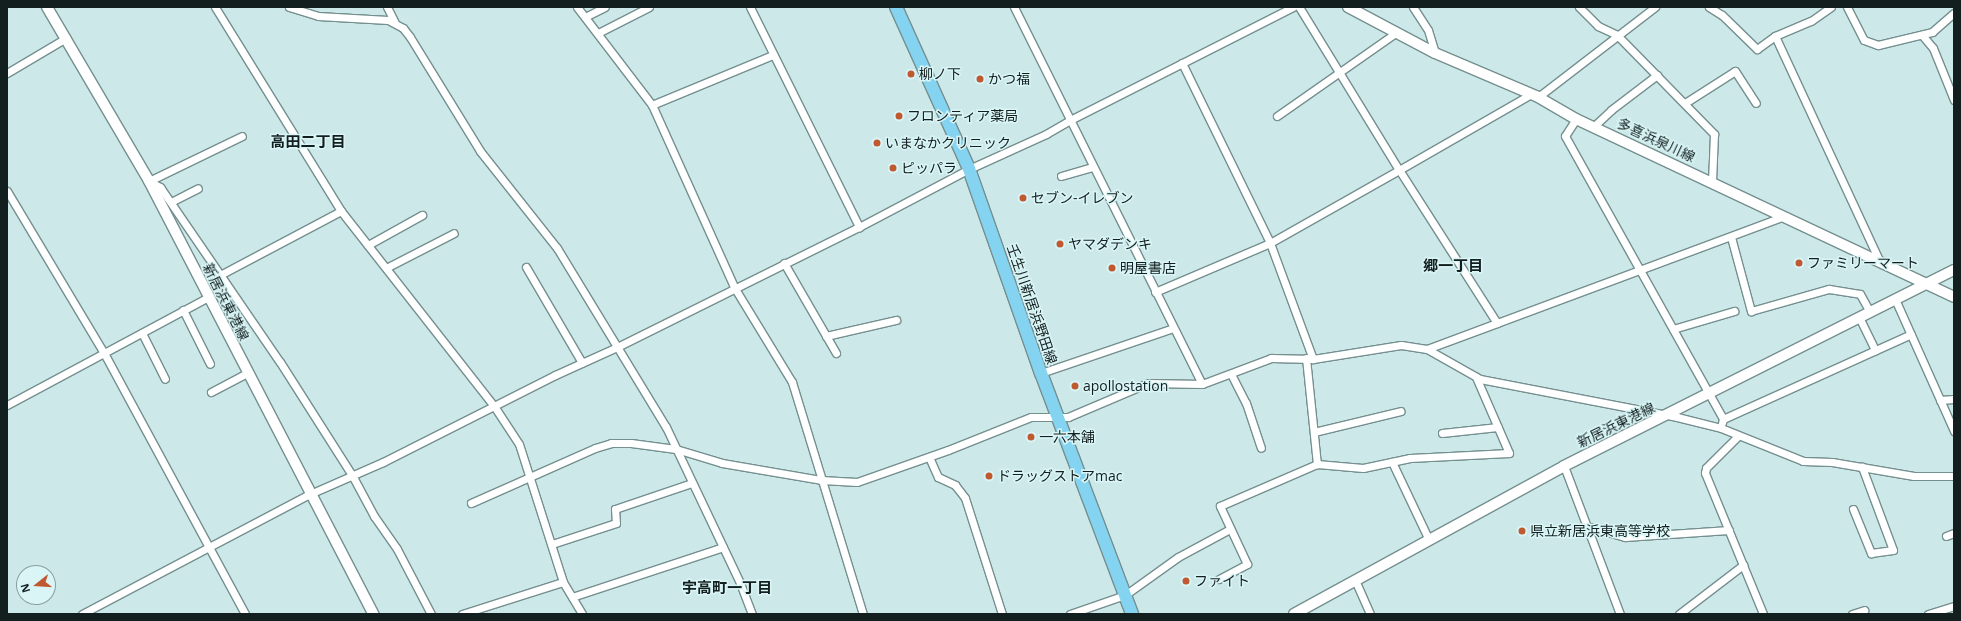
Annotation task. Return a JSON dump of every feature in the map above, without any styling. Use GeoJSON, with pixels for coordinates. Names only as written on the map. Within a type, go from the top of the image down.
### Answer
{"type":"FeatureCollection","features":[{"type":"Feature","properties":{"kind":"main road","name":"新居浜東港線"},"geometry":{"type":"LineString","coordinates":[[47,7],[150,182],[247,373],[373,614]]}},
{"type":"Feature","properties":{"kind":"main road","name":"壬生川新居浜野田線"},"geometry":{"type":"LineString","coordinates":[[896,7],[969,169],[1041,373],[1132,614]]}},
{"type":"Feature","properties":{"kind":"main road","name":"多喜浜泉川線"},"geometry":{"type":"LineString","coordinates":[[1348,7],[1435,53],[1534,95],[1576,119],[1880,260],[1954,297]]}},
{"type":"Feature","properties":{"kind":"main road","name":"新居浜東港線"},"geometry":{"type":"LineString","coordinates":[[1294,614],[1564,466],[1667,416],[1708,392],[1954,270]]}},
{"type":"Feature","properties":{"kind":"street"},"geometry":{"type":"LineString","coordinates":[[215,7],[341,211],[494,406],[519,444],[564,582],[582,614]]}},
{"type":"Feature","properties":{"kind":"street"},"geometry":{"type":"LineString","coordinates":[[289,7],[318,16],[394,21]]}},
{"type":"Feature","properties":{"kind":"street"},"geometry":{"type":"LineString","coordinates":[[387,7],[394,21],[410,37],[480,151],[557,248],[666,427],[723,547],[752,614]]}},
{"type":"Feature","properties":{"kind":"street"},"geometry":{"type":"LineString","coordinates":[[577,7],[652,105],[734,287],[792,382],[863,614]]}},
{"type":"Feature","properties":{"kind":"street"},"geometry":{"type":"LineString","coordinates":[[585,17],[605,7]]}},
{"type":"Feature","properties":{"kind":"street"},"geometry":{"type":"LineString","coordinates":[[598,33],[649,7]]}},
{"type":"Feature","properties":{"kind":"street"},"geometry":{"type":"LineString","coordinates":[[750,7],[859,227]]}},
{"type":"Feature","properties":{"kind":"street"},"geometry":{"type":"LineString","coordinates":[[1014,7],[1202,384]]}},
{"type":"Feature","properties":{"kind":"street"},"geometry":{"type":"LineString","coordinates":[[82,614],[310,494],[616,347],[734,287],[859,227],[969,169],[1046,134],[1070,120],[1293,7]]}},
{"type":"Feature","properties":{"kind":"street"},"geometry":{"type":"LineString","coordinates":[[1299,7],[1399,170],[1497,324]]}},
{"type":"Feature","properties":{"kind":"street"},"geometry":{"type":"LineString","coordinates":[[1413,7],[1428,30],[1435,53]]}},
{"type":"Feature","properties":{"kind":"street"},"geometry":{"type":"LineString","coordinates":[[1579,7],[1598,26],[1617,35],[1714,134],[1712,182]]}},
{"type":"Feature","properties":{"kind":"street"},"geometry":{"type":"LineString","coordinates":[[1155,292],[1270,243],[1534,95],[1656,7]]}},
{"type":"Feature","properties":{"kind":"street"},"geometry":{"type":"LineString","coordinates":[[1709,7],[1722,15],[1757,49],[1776,36],[1811,21],[1830,7]]}},
{"type":"Feature","properties":{"kind":"street"},"geometry":{"type":"LineString","coordinates":[[1847,7],[1864,40],[1878,45],[1932,32],[1954,13]]}},
{"type":"Feature","properties":{"kind":"street"},"geometry":{"type":"LineString","coordinates":[[1277,116],[1397,32]]}},
{"type":"Feature","properties":{"kind":"street"},"geometry":{"type":"LineString","coordinates":[[1922,35],[1933,48],[1954,100]]}},
{"type":"Feature","properties":{"kind":"street"},"geometry":{"type":"LineString","coordinates":[[1776,36],[1880,260]]}},
{"type":"Feature","properties":{"kind":"street"},"geometry":{"type":"LineString","coordinates":[[7,73],[66,38]]}},
{"type":"Feature","properties":{"kind":"street"},"geometry":{"type":"LineString","coordinates":[[652,105],[773,54]]}},
{"type":"Feature","properties":{"kind":"street"},"geometry":{"type":"LineString","coordinates":[[1182,63],[1270,243],[1313,359]]}},
{"type":"Feature","properties":{"kind":"street"},"geometry":{"type":"LineString","coordinates":[[1685,103],[1735,71],[1756,103]]}},
{"type":"Feature","properties":{"kind":"street"},"geometry":{"type":"LineString","coordinates":[[1593,127],[1611,110],[1657,75]]}},
{"type":"Feature","properties":{"kind":"street"},"geometry":{"type":"LineString","coordinates":[[1576,119],[1565,136],[1723,419],[1721,428]]}},
{"type":"Feature","properties":{"kind":"street"},"geometry":{"type":"LineString","coordinates":[[150,182],[242,136]]}},
{"type":"Feature","properties":{"kind":"street"},"geometry":{"type":"LineString","coordinates":[[1061,176],[1093,167]]}},
{"type":"Feature","properties":{"kind":"street"},"geometry":{"type":"LineString","coordinates":[[150,182],[160,187],[352,475],[374,516],[397,549],[431,614]]}},
{"type":"Feature","properties":{"kind":"street"},"geometry":{"type":"LineString","coordinates":[[170,202],[198,188]]}},
{"type":"Feature","properties":{"kind":"street"},"geometry":{"type":"LineString","coordinates":[[7,192],[104,353],[245,614]]}},
{"type":"Feature","properties":{"kind":"street"},"geometry":{"type":"LineString","coordinates":[[220,275],[341,211]]}},
{"type":"Feature","properties":{"kind":"street"},"geometry":{"type":"LineString","coordinates":[[368,246],[422,215]]}},
{"type":"Feature","properties":{"kind":"street"},"geometry":{"type":"LineString","coordinates":[[1427,349],[1784,216]]}},
{"type":"Feature","properties":{"kind":"street"},"geometry":{"type":"LineString","coordinates":[[386,268],[454,233]]}},
{"type":"Feature","properties":{"kind":"street"},"geometry":{"type":"LineString","coordinates":[[1731,237],[1750,311],[1829,289],[1860,294],[1870,312]]}},
{"type":"Feature","properties":{"kind":"street"},"geometry":{"type":"LineString","coordinates":[[784,263],[836,353]]}},
{"type":"Feature","properties":{"kind":"street"},"geometry":{"type":"LineString","coordinates":[[526,267],[582,363]]}},
{"type":"Feature","properties":{"kind":"street"},"geometry":{"type":"LineString","coordinates":[[7,405],[208,296]]}},
{"type":"Feature","properties":{"kind":"street"},"geometry":{"type":"LineString","coordinates":[[1895,299],[1954,431]]}},
{"type":"Feature","properties":{"kind":"street"},"geometry":{"type":"LineString","coordinates":[[183,310],[210,364]]}},
{"type":"Feature","properties":{"kind":"street"},"geometry":{"type":"LineString","coordinates":[[1673,329],[1734,311]]}},
{"type":"Feature","properties":{"kind":"street"},"geometry":{"type":"LineString","coordinates":[[1859,317],[1875,350]]}},
{"type":"Feature","properties":{"kind":"street"},"geometry":{"type":"LineString","coordinates":[[826,336],[896,320]]}},
{"type":"Feature","properties":{"kind":"street"},"geometry":{"type":"LineString","coordinates":[[1041,373],[1173,328]]}},
{"type":"Feature","properties":{"kind":"street"},"geometry":{"type":"LineString","coordinates":[[142,333],[165,379]]}},
{"type":"Feature","properties":{"kind":"street"},"geometry":{"type":"LineString","coordinates":[[1723,419],[1910,334]]}},
{"type":"Feature","properties":{"kind":"street"},"geometry":{"type":"LineString","coordinates":[[470,503],[530,476],[611,443],[631,442],[676,449],[722,463],[821,480],[857,482],[929,457],[1031,417],[1058,419],[1148,383],[1202,384],[1271,358],[1313,359],[1401,345],[1427,349],[1476,377],[1721,428],[1803,461],[1832,462],[1914,476],[1954,476]]}},
{"type":"Feature","properties":{"kind":"street"},"geometry":{"type":"LineString","coordinates":[[1306,358],[1317,464]]}},
{"type":"Feature","properties":{"kind":"street"},"geometry":{"type":"LineString","coordinates":[[211,392],[247,373]]}},
{"type":"Feature","properties":{"kind":"street"},"geometry":{"type":"LineString","coordinates":[[1231,374],[1246,403],[1261,448]]}},
{"type":"Feature","properties":{"kind":"street"},"geometry":{"type":"LineString","coordinates":[[1219,579],[1247,564],[1220,506],[1317,464],[1362,468],[1410,458],[1509,452],[1476,377]]}},
{"type":"Feature","properties":{"kind":"street"},"geometry":{"type":"LineString","coordinates":[[1940,400],[1954,399]]}},
{"type":"Feature","properties":{"kind":"street"},"geometry":{"type":"LineString","coordinates":[[1314,432],[1401,411]]}},
{"type":"Feature","properties":{"kind":"street"},"geometry":{"type":"LineString","coordinates":[[1442,433],[1498,427]]}},
{"type":"Feature","properties":{"kind":"street"},"geometry":{"type":"LineString","coordinates":[[1738,436],[1706,468],[1705,473],[1763,614]]}},
{"type":"Feature","properties":{"kind":"street"},"geometry":{"type":"LineString","coordinates":[[929,457],[938,477],[955,485],[965,498],[1002,614]]}},
{"type":"Feature","properties":{"kind":"street"},"geometry":{"type":"LineString","coordinates":[[1392,462],[1429,540]]}},
{"type":"Feature","properties":{"kind":"street"},"geometry":{"type":"LineString","coordinates":[[1564,466],[1620,614]]}},
{"type":"Feature","properties":{"kind":"street"},"geometry":{"type":"LineString","coordinates":[[1853,509],[1871,552],[1893,550],[1862,467]]}},
{"type":"Feature","properties":{"kind":"street"},"geometry":{"type":"LineString","coordinates":[[552,544],[616,523],[615,509],[692,483]]}},
{"type":"Feature","properties":{"kind":"street"},"geometry":{"type":"LineString","coordinates":[[1586,526],[1625,537],[1729,530]]}},
{"type":"Feature","properties":{"kind":"street"},"geometry":{"type":"LineString","coordinates":[[1070,614],[1125,595],[1178,557],[1230,529]]}},
{"type":"Feature","properties":{"kind":"street"},"geometry":{"type":"LineString","coordinates":[[1946,536],[1954,533]]}},
{"type":"Feature","properties":{"kind":"street"},"geometry":{"type":"LineString","coordinates":[[572,597],[723,547]]}},
{"type":"Feature","properties":{"kind":"street"},"geometry":{"type":"LineString","coordinates":[[1679,614],[1743,565]]}},
{"type":"Feature","properties":{"kind":"street"},"geometry":{"type":"LineString","coordinates":[[1355,580],[1370,614]]}},
{"type":"Feature","properties":{"kind":"street"},"geometry":{"type":"LineString","coordinates":[[462,614],[564,582]]}},
{"type":"Feature","properties":{"kind":"street"},"geometry":{"type":"LineString","coordinates":[[1928,614],[1954,606]]}},
{"type":"Feature","properties":{"kind":"street"},"geometry":{"type":"LineString","coordinates":[[1852,614],[1864,610]]}},
{"type":"Feature","properties":{"kind":"place","name":"柳ノ下"},"geometry":{"type":"Point","coordinates":[911,74]}},
{"type":"Feature","properties":{"kind":"place","name":"かつ福"},"geometry":{"type":"Point","coordinates":[980,79]}},
{"type":"Feature","properties":{"kind":"place","name":"フロンティア薬局"},"geometry":{"type":"Point","coordinates":[899,116]}},
{"type":"Feature","properties":{"kind":"place","name":"いまなかクリニック"},"geometry":{"type":"Point","coordinates":[877,143]}},
{"type":"Feature","properties":{"kind":"place","name":"ピッパラ"},"geometry":{"type":"Point","coordinates":[893,168]}},
{"type":"Feature","properties":{"kind":"place","name":"セブン-イレブン"},"geometry":{"type":"Point","coordinates":[1023,198]}},
{"type":"Feature","properties":{"kind":"place","name":"ヤマダデンキ"},"geometry":{"type":"Point","coordinates":[1060,244]}},
{"type":"Feature","properties":{"kind":"place","name":"ファミリーマート"},"geometry":{"type":"Point","coordinates":[1799,263]}},
{"type":"Feature","properties":{"kind":"place","name":"明屋書店"},"geometry":{"type":"Point","coordinates":[1112,268]}},
{"type":"Feature","properties":{"kind":"place","name":"apollostation"},"geometry":{"type":"Point","coordinates":[1075,386]}},
{"type":"Feature","properties":{"kind":"place","name":"一六本舗"},"geometry":{"type":"Point","coordinates":[1031,437]}},
{"type":"Feature","properties":{"kind":"place","name":"ドラッグストアmac"},"geometry":{"type":"Point","coordinates":[989,476]}},
{"type":"Feature","properties":{"kind":"place","name":"県立新居浜東高等学校"},"geometry":{"type":"Point","coordinates":[1522,531]}},
{"type":"Feature","properties":{"kind":"place","name":"ファイト"},"geometry":{"type":"Point","coordinates":[1186,581]}},
{"type":"Feature","properties":{"kind":"district","name":"高田二丁目"},"geometry":{"type":"Point","coordinates":[308,142]}},
{"type":"Feature","properties":{"kind":"district","name":"郷一丁目"},"geometry":{"type":"Point","coordinates":[1453,266]}},
{"type":"Feature","properties":{"kind":"district","name":"宇高町一丁目"},"geometry":{"type":"Point","coordinates":[727,588]}}]}
